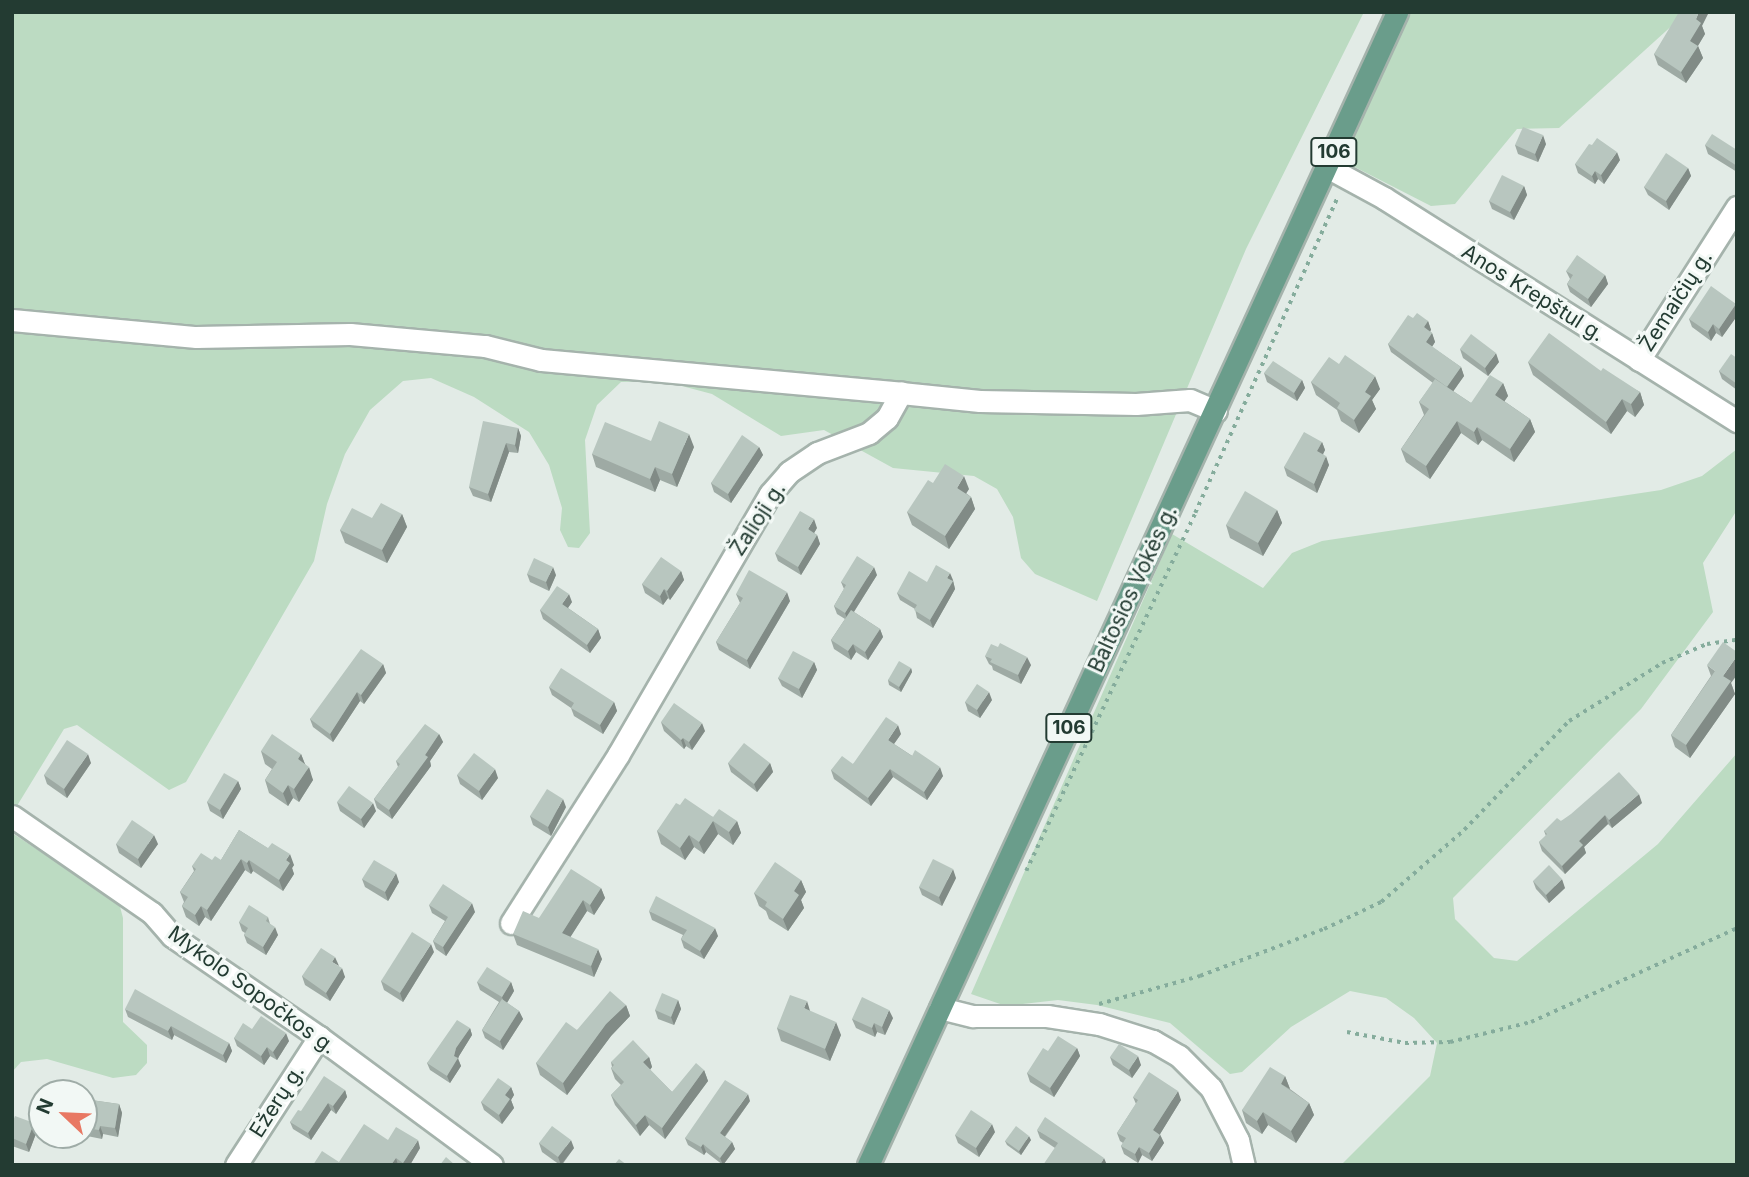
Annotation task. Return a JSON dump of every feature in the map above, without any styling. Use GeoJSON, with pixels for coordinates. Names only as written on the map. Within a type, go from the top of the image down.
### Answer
{"type":"FeatureCollection","features":[{"type":"Feature","properties":{"kind":"main road","name":"Baltosios Vokės g."},"geometry":{"type":"LineString","coordinates":[[868,1165],[1397,12]]}},
{"type":"Feature","properties":{"kind":"street","name":"Anos Krepštul g."},"geometry":{"type":"LineString","coordinates":[[1327,167],[1384,198],[1737,421]]}},
{"type":"Feature","properties":{"kind":"street","name":"Žemaičių g."},"geometry":{"type":"LineString","coordinates":[[1639,360],[1737,207]]}},
{"type":"Feature","properties":{"kind":"street"},"geometry":{"type":"LineString","coordinates":[[12,320],[196,337],[350,334],[485,346],[541,360],[980,401],[1136,404],[1190,400],[1216,411]]}},
{"type":"Feature","properties":{"kind":"street","name":"Žalioji g."},"geometry":{"type":"LineString","coordinates":[[511,923],[618,755],[771,494],[789,472],[817,453],[869,433],[887,418],[901,393]]}},
{"type":"Feature","properties":{"kind":"street","name":"Mykolo Sopočkos g."},"geometry":{"type":"LineString","coordinates":[[12,816],[152,913],[172,936],[319,1037],[492,1165]]}},
{"type":"Feature","properties":{"kind":"street"},"geometry":{"type":"LineString","coordinates":[[940,1007],[973,1016],[1047,1016],[1099,1024],[1153,1041],[1179,1056],[1211,1088],[1238,1140],[1244,1165]]}},
{"type":"Feature","properties":{"kind":"street","name":"Ežerų g."},"geometry":{"type":"LineString","coordinates":[[236,1165],[319,1037]]}},
{"type":"Feature","properties":{"kind":"path"},"geometry":{"type":"LineString","coordinates":[[1024,876],[1195,513],[1339,197],[1318,186]]}},
{"type":"Feature","properties":{"kind":"path"},"geometry":{"type":"LineString","coordinates":[[1095,1005],[1121,1000],[1200,976],[1324,929],[1381,902],[1464,830],[1569,721],[1662,663],[1707,643],[1737,640]]}},
{"type":"Feature","properties":{"kind":"path"},"geometry":{"type":"LineString","coordinates":[[1347,1032],[1405,1043],[1450,1042],[1531,1022],[1737,928]]}},
{"type":"Feature","properties":{"kind":"green space"},"geometry":{"type":"Polygon","coordinates":[[[12,12],[1364,12],[1246,249],[1097,601],[1035,574],[1021,558],[1013,517],[997,489],[974,476],[893,468],[824,430],[781,436],[712,394],[663,381],[621,382],[597,405],[585,440],[590,533],[579,548],[568,547],[560,530],[562,508],[549,465],[529,432],[474,397],[431,378],[403,381],[370,410],[345,454],[327,504],[314,561],[186,782],[169,790],[77,725],[64,729],[12,814],[12,12]]]}},
{"type":"Feature","properties":{"kind":"green space"},"geometry":{"type":"Polygon","coordinates":[[[1411,12],[1687,12],[1559,128],[1517,129],[1455,204],[1431,206],[1341,160],[1411,12]]]}},
{"type":"Feature","properties":{"kind":"green space"},"geometry":{"type":"Polygon","coordinates":[[[1737,449],[1737,510],[1703,563],[1713,612],[1641,709],[1453,898],[1455,919],[1494,958],[1517,961],[1658,844],[1737,753],[1737,1165],[1341,1165],[1430,1076],[1437,1043],[1414,1018],[1386,998],[1350,991],[1291,1027],[1242,1072],[1230,1074],[1170,1023],[1097,1005],[1058,1000],[1006,1006],[971,994],[1172,534],[1263,588],[1292,553],[1322,541],[1661,490],[1702,476],[1737,449]]]}},
{"type":"Feature","properties":{"kind":"green space"},"geometry":{"type":"Polygon","coordinates":[[[12,833],[119,903],[123,918],[123,1022],[147,1045],[147,1063],[136,1075],[113,1078],[47,1059],[21,1062],[12,1072],[12,833]]]}},
{"type":"Feature","properties":{"kind":"building"},"geometry":{"type":"Polygon","coordinates":[[[1679,12],[1699,12],[1696,19],[1701,23],[1690,41],[1698,46],[1681,72],[1654,54],[1679,12]]]}},
{"type":"Feature","properties":{"kind":"building"},"geometry":{"type":"Polygon","coordinates":[[[1523,127],[1543,135],[1535,154],[1515,145],[1523,127]]]}},
{"type":"Feature","properties":{"kind":"building"},"geometry":{"type":"Polygon","coordinates":[[[1712,134],[1737,150],[1737,166],[1705,145],[1712,134]]]}},
{"type":"Feature","properties":{"kind":"building"},"geometry":{"type":"Polygon","coordinates":[[[1597,138],[1617,152],[1601,175],[1595,171],[1592,176],[1575,164],[1589,144],[1592,145],[1597,138]]]}},
{"type":"Feature","properties":{"kind":"building"},"geometry":{"type":"Polygon","coordinates":[[[1666,153],[1688,168],[1666,201],[1644,187],[1666,153]]]}},
{"type":"Feature","properties":{"kind":"building"},"geometry":{"type":"Polygon","coordinates":[[[1502,175],[1524,186],[1510,212],[1489,201],[1502,175]]]}},
{"type":"Feature","properties":{"kind":"building"},"geometry":{"type":"Polygon","coordinates":[[[1577,255],[1605,275],[1588,299],[1567,284],[1573,275],[1566,271],[1577,255]]]}},
{"type":"Feature","properties":{"kind":"building"},"geometry":{"type":"Polygon","coordinates":[[[1711,286],[1736,304],[1719,329],[1713,324],[1708,332],[1689,319],[1711,286]]]}},
{"type":"Feature","properties":{"kind":"building"},"geometry":{"type":"Polygon","coordinates":[[[1417,313],[1428,321],[1424,327],[1432,333],[1426,342],[1461,367],[1447,387],[1388,344],[1408,315],[1413,318],[1417,313]]]}},
{"type":"Feature","properties":{"kind":"building"},"geometry":{"type":"Polygon","coordinates":[[[1549,333],[1601,371],[1603,368],[1640,392],[1631,404],[1622,399],[1606,422],[1528,362],[1549,333]]]}},
{"type":"Feature","properties":{"kind":"building"},"geometry":{"type":"Polygon","coordinates":[[[1471,334],[1496,353],[1485,368],[1460,349],[1471,334]]]}},
{"type":"Feature","properties":{"kind":"building"},"geometry":{"type":"Polygon","coordinates":[[[1731,354],[1737,358],[1737,384],[1719,371],[1731,354]]]}},
{"type":"Feature","properties":{"kind":"building"},"geometry":{"type":"Polygon","coordinates":[[[1345,355],[1375,376],[1365,392],[1371,396],[1354,420],[1337,408],[1340,403],[1311,382],[1329,357],[1339,364],[1345,355]]]}},
{"type":"Feature","properties":{"kind":"building"},"geometry":{"type":"Polygon","coordinates":[[[1273,361],[1302,380],[1294,393],[1264,373],[1273,361]]]}},
{"type":"Feature","properties":{"kind":"building"},"geometry":{"type":"Polygon","coordinates":[[[1490,375],[1503,383],[1495,395],[1530,419],[1510,449],[1477,427],[1474,432],[1457,421],[1426,466],[1401,449],[1429,409],[1419,402],[1435,379],[1471,403],[1490,375]]]}},
{"type":"Feature","properties":{"kind":"building"},"geometry":{"type":"Polygon","coordinates":[[[483,421],[518,428],[515,445],[506,443],[488,494],[469,487],[483,421]]]}},
{"type":"Feature","properties":{"kind":"building"},"geometry":{"type":"Polygon","coordinates":[[[659,421],[689,434],[672,474],[655,467],[650,479],[592,454],[605,422],[651,441],[659,421]]]}},
{"type":"Feature","properties":{"kind":"building"},"geometry":{"type":"Polygon","coordinates":[[[1304,432],[1322,442],[1317,451],[1326,456],[1314,484],[1284,467],[1304,432]]]}},
{"type":"Feature","properties":{"kind":"building"},"geometry":{"type":"Polygon","coordinates":[[[742,435],[759,447],[728,494],[711,483],[742,435]]]}},
{"type":"Feature","properties":{"kind":"building"},"geometry":{"type":"Polygon","coordinates":[[[945,464],[964,476],[957,488],[971,497],[945,536],[907,512],[928,480],[933,483],[945,464]]]}},
{"type":"Feature","properties":{"kind":"building"},"geometry":{"type":"Polygon","coordinates":[[[1245,491],[1277,510],[1258,543],[1226,525],[1245,491]]]}},
{"type":"Feature","properties":{"kind":"building"},"geometry":{"type":"Polygon","coordinates":[[[381,503],[402,514],[382,550],[340,530],[352,508],[372,518],[381,503]]]}},
{"type":"Feature","properties":{"kind":"building"},"geometry":{"type":"Polygon","coordinates":[[[800,511],[814,519],[808,529],[817,535],[798,567],[775,553],[800,511]]]}},
{"type":"Feature","properties":{"kind":"building"},"geometry":{"type":"Polygon","coordinates":[[[857,556],[874,567],[845,613],[834,606],[846,585],[841,582],[857,556]]]}},
{"type":"Feature","properties":{"kind":"building"},"geometry":{"type":"Polygon","coordinates":[[[661,557],[681,571],[667,591],[664,589],[660,596],[642,584],[661,557]]]}},
{"type":"Feature","properties":{"kind":"building"},"geometry":{"type":"Polygon","coordinates":[[[534,558],[553,567],[546,582],[527,574],[534,558]]]}},
{"type":"Feature","properties":{"kind":"building"},"geometry":{"type":"Polygon","coordinates":[[[936,565],[950,573],[947,578],[953,581],[930,620],[914,610],[917,605],[897,593],[909,571],[927,582],[936,565]]]}},
{"type":"Feature","properties":{"kind":"building"},"geometry":{"type":"Polygon","coordinates":[[[749,570],[787,592],[747,660],[716,642],[743,598],[736,594],[749,570]]]}},
{"type":"Feature","properties":{"kind":"building"},"geometry":{"type":"Polygon","coordinates":[[[557,586],[569,594],[562,604],[598,629],[587,645],[540,610],[557,586]]]}},
{"type":"Feature","properties":{"kind":"building"},"geometry":{"type":"Polygon","coordinates":[[[851,610],[880,629],[865,652],[853,644],[848,651],[831,640],[851,610]]]}},
{"type":"Feature","properties":{"kind":"building"},"geometry":{"type":"Polygon","coordinates":[[[1723,642],[1737,652],[1723,676],[1731,681],[1686,745],[1671,735],[1715,671],[1707,665],[1723,642]]]}},
{"type":"Feature","properties":{"kind":"building"},"geometry":{"type":"Polygon","coordinates":[[[1000,643],[1027,657],[1018,675],[990,662],[992,659],[985,656],[991,644],[998,647],[1000,643]]]}},
{"type":"Feature","properties":{"kind":"building"},"geometry":{"type":"Polygon","coordinates":[[[361,649],[383,664],[361,695],[357,692],[330,734],[310,719],[361,649]]]}},
{"type":"Feature","properties":{"kind":"building"},"geometry":{"type":"Polygon","coordinates":[[[793,651],[814,662],[799,689],[778,678],[793,651]]]}},
{"type":"Feature","properties":{"kind":"building"},"geometry":{"type":"Polygon","coordinates":[[[899,661],[911,668],[899,687],[888,680],[899,661]]]}},
{"type":"Feature","properties":{"kind":"building"},"geometry":{"type":"Polygon","coordinates":[[[561,668],[614,702],[600,725],[571,708],[574,703],[549,687],[561,668]]]}},
{"type":"Feature","properties":{"kind":"building"},"geometry":{"type":"Polygon","coordinates":[[[977,684],[989,692],[977,710],[965,702],[977,684]]]}},
{"type":"Feature","properties":{"kind":"building"},"geometry":{"type":"Polygon","coordinates":[[[674,703],[702,723],[689,742],[683,738],[681,740],[661,722],[674,703]]]}},
{"type":"Feature","properties":{"kind":"building"},"geometry":{"type":"Polygon","coordinates":[[[886,717],[898,725],[888,740],[912,756],[915,750],[940,767],[924,792],[890,769],[868,798],[831,770],[842,756],[853,764],[886,717]]]}},
{"type":"Feature","properties":{"kind":"building"},"geometry":{"type":"Polygon","coordinates":[[[425,724],[439,734],[425,755],[428,757],[389,810],[374,799],[400,764],[396,761],[425,724]]]}},
{"type":"Feature","properties":{"kind":"building"},"geometry":{"type":"Polygon","coordinates":[[[272,734],[301,754],[298,759],[309,767],[294,789],[288,785],[283,793],[265,780],[277,762],[261,751],[272,734]]]}},
{"type":"Feature","properties":{"kind":"building"},"geometry":{"type":"Polygon","coordinates":[[[67,740],[88,754],[64,789],[44,775],[67,740]]]}},
{"type":"Feature","properties":{"kind":"building"},"geometry":{"type":"Polygon","coordinates":[[[744,743],[770,763],[754,784],[728,763],[744,743]]]}},
{"type":"Feature","properties":{"kind":"building"},"geometry":{"type":"Polygon","coordinates":[[[474,753],[495,769],[479,791],[457,775],[474,753]]]}},
{"type":"Feature","properties":{"kind":"building"},"geometry":{"type":"Polygon","coordinates":[[[1619,772],[1639,794],[1609,820],[1605,815],[1579,841],[1583,845],[1562,866],[1539,842],[1547,834],[1544,831],[1557,818],[1561,821],[1571,814],[1619,772]]]}},
{"type":"Feature","properties":{"kind":"building"},"geometry":{"type":"Polygon","coordinates":[[[224,773],[238,781],[220,810],[207,802],[224,773]]]}},
{"type":"Feature","properties":{"kind":"building"},"geometry":{"type":"Polygon","coordinates":[[[349,786],[373,803],[361,819],[337,802],[349,786]]]}},
{"type":"Feature","properties":{"kind":"building"},"geometry":{"type":"Polygon","coordinates":[[[547,789],[563,799],[548,827],[530,816],[547,789]]]}},
{"type":"Feature","properties":{"kind":"building"},"geometry":{"type":"Polygon","coordinates":[[[685,798],[713,817],[719,809],[737,821],[729,832],[713,821],[699,842],[689,835],[680,848],[657,831],[676,803],[680,805],[685,798]]]}},
{"type":"Feature","properties":{"kind":"building"},"geometry":{"type":"Polygon","coordinates":[[[132,820],[154,835],[138,859],[116,844],[132,820]]]}},
{"type":"Feature","properties":{"kind":"building"},"geometry":{"type":"Polygon","coordinates":[[[239,830],[268,848],[272,843],[290,854],[286,860],[290,863],[279,880],[249,860],[247,863],[241,859],[207,910],[201,906],[195,915],[182,906],[188,897],[180,892],[196,869],[192,866],[201,853],[212,860],[215,856],[221,860],[239,830]]]}},
{"type":"Feature","properties":{"kind":"building"},"geometry":{"type":"Polygon","coordinates":[[[933,859],[953,869],[939,897],[919,887],[933,859]]]}},
{"type":"Feature","properties":{"kind":"building"},"geometry":{"type":"Polygon","coordinates":[[[374,860],[396,873],[385,892],[362,879],[374,860]]]}},
{"type":"Feature","properties":{"kind":"building"},"geometry":{"type":"Polygon","coordinates":[[[775,862],[801,880],[794,891],[799,895],[783,919],[765,906],[767,902],[754,893],[775,862]]]}},
{"type":"Feature","properties":{"kind":"building"},"geometry":{"type":"Polygon","coordinates":[[[1549,865],[1562,879],[1546,895],[1533,881],[1549,865]]]}},
{"type":"Feature","properties":{"kind":"building"},"geometry":{"type":"Polygon","coordinates":[[[571,869],[601,888],[590,905],[583,900],[562,933],[598,949],[591,966],[513,934],[523,911],[539,918],[571,869]]]}},
{"type":"Feature","properties":{"kind":"building"},"geometry":{"type":"Polygon","coordinates":[[[443,884],[472,903],[443,947],[433,941],[448,917],[429,905],[443,884]]]}},
{"type":"Feature","properties":{"kind":"building"},"geometry":{"type":"Polygon","coordinates":[[[656,896],[715,928],[700,951],[681,939],[687,930],[649,911],[656,896]]]}},
{"type":"Feature","properties":{"kind":"building"},"geometry":{"type":"Polygon","coordinates":[[[249,905],[268,917],[266,921],[275,927],[263,947],[244,935],[248,928],[239,922],[249,905]]]}},
{"type":"Feature","properties":{"kind":"building"},"geometry":{"type":"Polygon","coordinates":[[[412,932],[431,944],[400,993],[381,981],[412,932]]]}},
{"type":"Feature","properties":{"kind":"building"},"geometry":{"type":"Polygon","coordinates":[[[321,948],[335,957],[332,962],[342,968],[326,993],[302,976],[321,948]]]}},
{"type":"Feature","properties":{"kind":"building"},"geometry":{"type":"Polygon","coordinates":[[[487,967],[511,982],[502,997],[477,982],[487,967]]]}},
{"type":"Feature","properties":{"kind":"building"},"geometry":{"type":"Polygon","coordinates":[[[135,989],[229,1043],[223,1055],[171,1026],[168,1031],[125,1009],[135,989]]]}},
{"type":"Feature","properties":{"kind":"building"},"geometry":{"type":"Polygon","coordinates":[[[610,991],[626,1005],[606,1024],[563,1083],[536,1063],[566,1022],[577,1030],[610,991]]]}},
{"type":"Feature","properties":{"kind":"building"},"geometry":{"type":"Polygon","coordinates":[[[662,993],[678,1000],[671,1017],[655,1010],[662,993]]]}},
{"type":"Feature","properties":{"kind":"building"},"geometry":{"type":"Polygon","coordinates":[[[790,995],[807,1001],[804,1008],[836,1022],[825,1049],[777,1028],[790,995]]]}},
{"type":"Feature","properties":{"kind":"building"},"geometry":{"type":"Polygon","coordinates":[[[862,997],[889,1010],[882,1027],[874,1023],[872,1028],[852,1019],[862,997]]]}},
{"type":"Feature","properties":{"kind":"building"},"geometry":{"type":"Polygon","coordinates":[[[502,999],[519,1011],[500,1041],[482,1030],[502,999]]]}},
{"type":"Feature","properties":{"kind":"building"},"geometry":{"type":"Polygon","coordinates":[[[261,1016],[286,1033],[273,1052],[267,1047],[261,1056],[234,1038],[243,1023],[252,1029],[261,1016]]]}},
{"type":"Feature","properties":{"kind":"building"},"geometry":{"type":"Polygon","coordinates":[[[457,1020],[470,1028],[456,1048],[454,1056],[458,1058],[447,1076],[427,1063],[457,1020]]]}},
{"type":"Feature","properties":{"kind":"building"},"geometry":{"type":"Polygon","coordinates":[[[1058,1036],[1077,1048],[1050,1088],[1027,1073],[1043,1048],[1048,1051],[1058,1036]]]}},
{"type":"Feature","properties":{"kind":"building"},"geometry":{"type":"Polygon","coordinates":[[[633,1040],[649,1057],[643,1062],[672,1092],[696,1063],[704,1070],[662,1128],[645,1115],[636,1125],[611,1095],[624,1082],[611,1068],[614,1065],[611,1062],[633,1040]]]}},
{"type":"Feature","properties":{"kind":"building"},"geometry":{"type":"Polygon","coordinates":[[[1119,1044],[1138,1056],[1129,1070],[1110,1057],[1119,1044]]]}},
{"type":"Feature","properties":{"kind":"building"},"geometry":{"type":"Polygon","coordinates":[[[1270,1067],[1285,1076],[1281,1084],[1309,1103],[1291,1131],[1263,1112],[1257,1121],[1242,1110],[1270,1067]]]}},
{"type":"Feature","properties":{"kind":"building"},"geometry":{"type":"Polygon","coordinates":[[[1149,1072],[1178,1091],[1153,1130],[1160,1135],[1149,1153],[1139,1147],[1135,1154],[1121,1146],[1126,1138],[1117,1133],[1138,1100],[1133,1097],[1149,1072]]]}},
{"type":"Feature","properties":{"kind":"building"},"geometry":{"type":"Polygon","coordinates":[[[324,1076],[345,1090],[333,1106],[328,1103],[308,1133],[290,1122],[298,1110],[301,1111],[324,1076]]]}},
{"type":"Feature","properties":{"kind":"building"},"geometry":{"type":"Polygon","coordinates":[[[498,1078],[511,1087],[505,1095],[510,1099],[499,1115],[481,1102],[498,1078]]]}},
{"type":"Feature","properties":{"kind":"building"},"geometry":{"type":"Polygon","coordinates":[[[725,1080],[748,1094],[720,1133],[732,1142],[720,1158],[703,1144],[701,1147],[685,1138],[725,1080]]]}},
{"type":"Feature","properties":{"kind":"building"},"geometry":{"type":"Polygon","coordinates":[[[98,1101],[119,1104],[115,1128],[100,1126],[99,1130],[98,1101]]]}},
{"type":"Feature","properties":{"kind":"building"},"geometry":{"type":"Polygon","coordinates":[[[971,1110],[992,1124],[976,1148],[955,1135],[971,1110]]]}},
{"type":"Feature","properties":{"kind":"building"},"geometry":{"type":"Polygon","coordinates":[[[15,1116],[28,1121],[26,1144],[12,1138],[15,1116]]]}},
{"type":"Feature","properties":{"kind":"building"},"geometry":{"type":"Polygon","coordinates":[[[1045,1117],[1104,1158],[1100,1165],[1043,1165],[1058,1143],[1037,1130],[1045,1117]]]}},
{"type":"Feature","properties":{"kind":"building"},"geometry":{"type":"Polygon","coordinates":[[[364,1124],[388,1140],[396,1127],[418,1140],[403,1163],[396,1158],[391,1165],[313,1165],[322,1151],[339,1162],[364,1124]]]}},
{"type":"Feature","properties":{"kind":"building"},"geometry":{"type":"Polygon","coordinates":[[[552,1126],[571,1140],[558,1157],[539,1143],[552,1126]]]}},
{"type":"Feature","properties":{"kind":"building"},"geometry":{"type":"Polygon","coordinates":[[[1016,1126],[1029,1136],[1019,1151],[1005,1141],[1016,1126]]]}},
{"type":"Feature","properties":{"kind":"building"},"geometry":{"type":"Polygon","coordinates":[[[446,1157],[455,1165],[440,1165],[446,1157]]]}},
{"type":"Feature","properties":{"kind":"building"},"geometry":{"type":"Polygon","coordinates":[[[619,1159],[627,1165],[614,1165],[619,1159]]]}}]}
